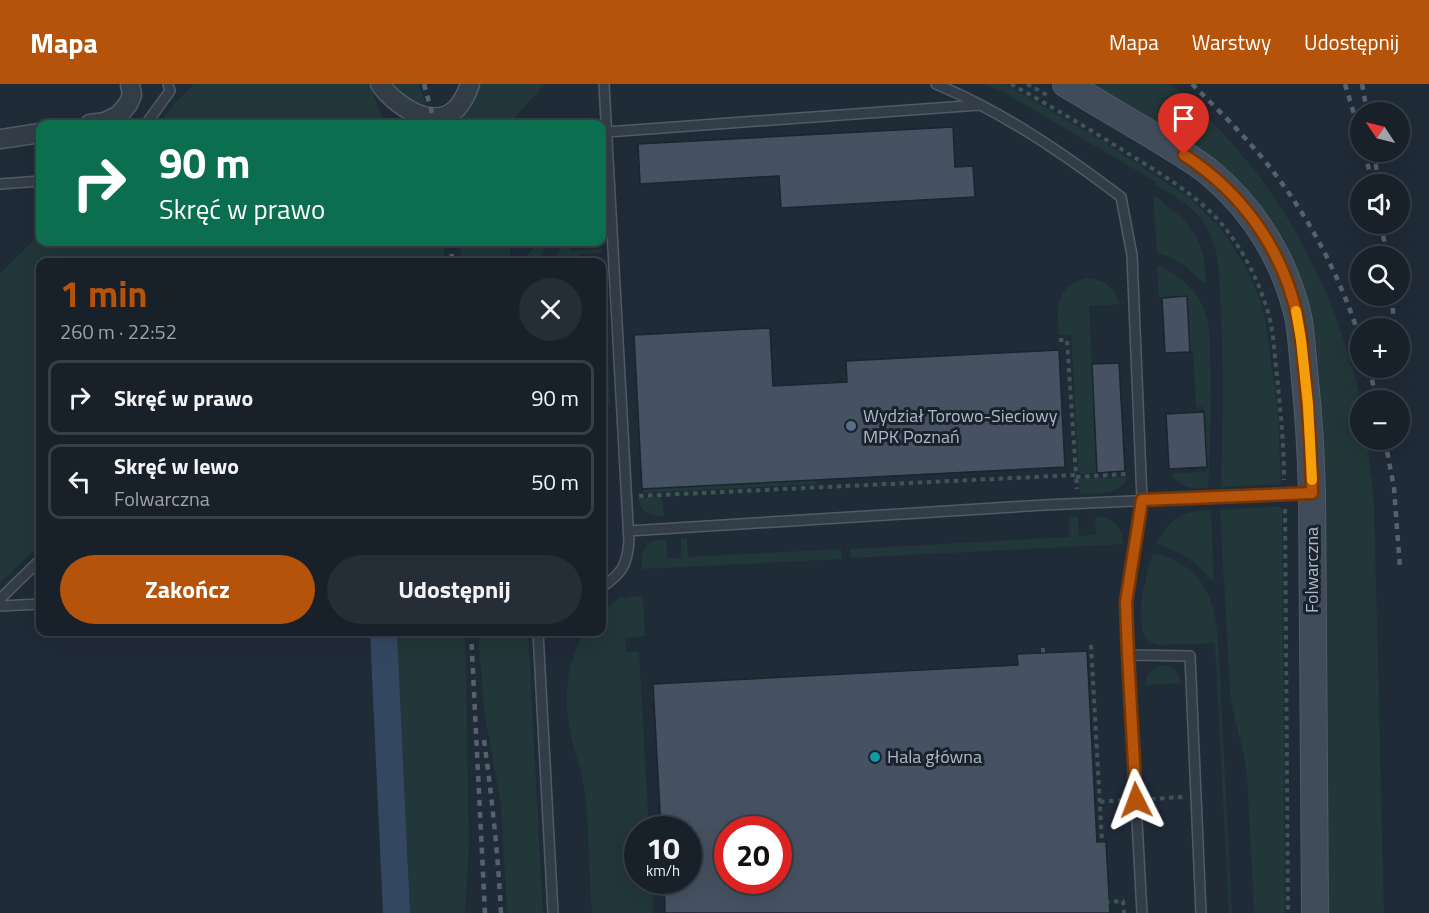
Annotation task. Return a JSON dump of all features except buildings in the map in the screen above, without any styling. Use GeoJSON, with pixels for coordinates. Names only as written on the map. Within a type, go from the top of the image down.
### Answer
{"type":"FeatureCollection","features":[{"type":"Feature","properties":{"kind":"street"},"geometry":{"type":"LineString","coordinates":[[109,120],[119,115],[128,104],[132,95],[130,84]]}},
{"type":"Feature","properties":{"kind":"street"},"geometry":{"type":"LineString","coordinates":[[380,84],[390,97],[406,108],[423,116],[434,117],[450,114],[457,108],[470,84]]}},
{"type":"Feature","properties":{"kind":"street","name":"Folwarczna"},"geometry":{"type":"LineString","coordinates":[[1061,92],[1196,162],[1222,184],[1251,215],[1262,231],[1284,272],[1290,290],[1299,321],[1310,425],[1315,913]]}},
{"type":"Feature","properties":{"kind":"street"},"geometry":{"type":"LineString","coordinates":[[0,139],[36,134]]}},
{"type":"Feature","properties":{"kind":"lane"},"geometry":{"type":"LineString","coordinates":[[604,84],[628,531],[628,556],[624,566],[615,578],[606,584]]}},
{"type":"Feature","properties":{"kind":"lane"},"geometry":{"type":"LineString","coordinates":[[936,84],[981,105],[1075,162],[1121,197],[1132,255],[1142,500],[1127,594],[1128,655],[1142,913]]}},
{"type":"Feature","properties":{"kind":"lane"},"geometry":{"type":"LineString","coordinates":[[149,120],[172,86]]}},
{"type":"Feature","properties":{"kind":"lane"},"geometry":{"type":"LineString","coordinates":[[607,132],[981,105]]}},
{"type":"Feature","properties":{"kind":"lane"},"geometry":{"type":"LineString","coordinates":[[0,184],[36,181]]}},
{"type":"Feature","properties":{"kind":"lane"},"geometry":{"type":"LineString","coordinates":[[628,531],[1142,500],[1312,493]]}},
{"type":"Feature","properties":{"kind":"lane"},"geometry":{"type":"LineString","coordinates":[[0,599],[36,564]]}},
{"type":"Feature","properties":{"kind":"lane"},"geometry":{"type":"LineString","coordinates":[[0,606],[36,604]]}},
{"type":"Feature","properties":{"kind":"lane"},"geometry":{"type":"LineString","coordinates":[[538,636],[553,913]]}},
{"type":"Feature","properties":{"kind":"lane"},"geometry":{"type":"LineString","coordinates":[[1128,655],[1190,656],[1202,913]]}},
{"type":"Feature","properties":{"kind":"path"},"geometry":{"type":"LineString","coordinates":[[1011,84],[1089,129],[1182,188],[1204,207],[1225,228],[1243,255],[1257,283],[1267,311],[1273,341],[1284,434],[1288,913]]}},
{"type":"Feature","properties":{"kind":"path"},"geometry":{"type":"LineString","coordinates":[[1027,84],[1061,92]]}},
{"type":"Feature","properties":{"kind":"path"},"geometry":{"type":"LineString","coordinates":[[1059,340],[1067,340],[1077,495]]}},
{"type":"Feature","properties":{"kind":"path"},"geometry":{"type":"LineString","coordinates":[[638,496],[1128,474]]}},
{"type":"Feature","properties":{"kind":"path"},"geometry":{"type":"LineString","coordinates":[[1091,645],[1106,913]]}},
{"type":"Feature","properties":{"kind":"path"},"geometry":{"type":"LineString","coordinates":[[1042,648],[1043,657]]}},
{"type":"Feature","properties":{"kind":"path"},"geometry":{"type":"LineString","coordinates":[[1151,799],[1187,797]]}},
{"type":"Feature","properties":{"kind":"path"},"geometry":{"type":"LineString","coordinates":[[1100,802],[1122,800]]}},
{"type":"Feature","properties":{"kind":"path"},"geometry":{"type":"LineString","coordinates":[[1106,902],[1123,901],[1124,913]]}},
{"type":"Feature","properties":{"kind":"green space"},"geometry":{"type":"Polygon","coordinates":[[[194,84],[369,84],[383,120],[162,120],[194,84]]]}},
{"type":"Feature","properties":{"kind":"green space"},"geometry":{"type":"Polygon","coordinates":[[[392,84],[418,84],[426,104],[403,94],[392,84]]]}},
{"type":"Feature","properties":{"kind":"green space"},"geometry":{"type":"Polygon","coordinates":[[[479,84],[545,84],[513,120],[452,120],[479,84]]]}},
{"type":"Feature","properties":{"kind":"green space"},"geometry":{"type":"Polygon","coordinates":[[[984,84],[1005,84],[1101,140],[1190,198],[1217,224],[1247,269],[1261,302],[1278,412],[1281,484],[1221,487],[1223,378],[1219,280],[1212,238],[1197,214],[1170,193],[1155,185],[1156,182],[1000,90],[984,84]]]}},
{"type":"Feature","properties":{"kind":"green space"},"geometry":{"type":"Polygon","coordinates":[[[1091,84],[1171,84],[1201,111],[1256,172],[1280,206],[1320,278],[1335,316],[1350,362],[1350,378],[1355,378],[1358,390],[1350,390],[1350,450],[1368,450],[1374,503],[1384,913],[1327,913],[1325,532],[1322,418],[1316,337],[1312,317],[1303,282],[1276,226],[1236,177],[1202,150],[1091,84]]]}},
{"type":"Feature","properties":{"kind":"green space"},"geometry":{"type":"Polygon","coordinates":[[[1153,195],[1182,218],[1196,236],[1203,256],[1206,282],[1204,284],[1183,265],[1157,253],[1153,195]]]}},
{"type":"Feature","properties":{"kind":"green space"},"geometry":{"type":"Polygon","coordinates":[[[36,238],[36,246],[443,246],[445,258],[36,258],[36,549],[0,583],[0,274],[36,238]]]}},
{"type":"Feature","properties":{"kind":"green space"},"geometry":{"type":"Polygon","coordinates":[[[460,246],[510,246],[511,258],[461,258],[460,246]]]}},
{"type":"Feature","properties":{"kind":"green space"},"geometry":{"type":"Polygon","coordinates":[[[536,246],[547,246],[541,258],[525,258],[536,246]]]}},
{"type":"Feature","properties":{"kind":"green space"},"geometry":{"type":"Polygon","coordinates":[[[563,246],[570,246],[571,251],[602,249],[602,253],[580,254],[580,258],[555,258],[563,246]]]}},
{"type":"Feature","properties":{"kind":"green space"},"geometry":{"type":"Polygon","coordinates":[[[1157,265],[1177,276],[1188,286],[1198,297],[1207,317],[1210,337],[1211,390],[1208,488],[1187,487],[1171,474],[1207,471],[1204,407],[1196,407],[1187,297],[1159,298],[1157,265]]]}},
{"type":"Feature","properties":{"kind":"green space"},"geometry":{"type":"Polygon","coordinates":[[[1086,278],[1098,280],[1112,288],[1120,304],[1089,306],[1097,473],[1079,474],[1071,335],[1059,335],[1058,307],[1068,287],[1086,278]]]}},
{"type":"Feature","properties":{"kind":"green space"},"geometry":{"type":"Polygon","coordinates":[[[606,340],[607,340],[610,406],[606,406],[606,340]]]}},
{"type":"Feature","properties":{"kind":"green space"},"geometry":{"type":"Polygon","coordinates":[[[1128,477],[1120,488],[1108,492],[1080,494],[1079,479],[1128,477]]]}},
{"type":"Feature","properties":{"kind":"green space"},"geometry":{"type":"Polygon","coordinates":[[[817,480],[817,484],[644,493],[642,489],[817,480]]]}},
{"type":"Feature","properties":{"kind":"green space"},"geometry":{"type":"Polygon","coordinates":[[[662,497],[664,516],[647,513],[641,507],[638,498],[662,497]]]}},
{"type":"Feature","properties":{"kind":"green space"},"geometry":{"type":"Polygon","coordinates":[[[1282,507],[1285,913],[1254,913],[1247,775],[1230,691],[1220,510],[1282,507]]]}},
{"type":"Feature","properties":{"kind":"green space"},"geometry":{"type":"Polygon","coordinates":[[[1211,510],[1214,579],[1211,580],[1187,558],[1156,544],[1172,522],[1178,518],[1192,512],[1211,510]]]}},
{"type":"Feature","properties":{"kind":"green space"},"geometry":{"type":"Polygon","coordinates":[[[1095,516],[1111,521],[1119,528],[1123,544],[850,558],[850,549],[1069,537],[1069,517],[1078,517],[1079,536],[1096,535],[1095,516]]]}},
{"type":"Feature","properties":{"kind":"green space"},"geometry":{"type":"Polygon","coordinates":[[[681,538],[687,538],[688,557],[841,549],[842,559],[642,569],[643,551],[648,544],[666,539],[667,558],[681,558],[681,538]]]}},
{"type":"Feature","properties":{"kind":"green space"},"geometry":{"type":"Polygon","coordinates":[[[1153,553],[1170,558],[1194,574],[1203,584],[1213,610],[1218,642],[1232,913],[1229,913],[1215,643],[1160,645],[1147,639],[1143,632],[1141,610],[1153,553]]]}},
{"type":"Feature","properties":{"kind":"green space"},"geometry":{"type":"Polygon","coordinates":[[[643,596],[645,636],[625,638],[626,652],[639,652],[648,816],[624,816],[624,894],[652,894],[653,913],[592,913],[585,793],[568,717],[567,692],[570,667],[583,636],[606,636],[606,608],[619,598],[643,596]]]}},
{"type":"Feature","properties":{"kind":"green space"},"geometry":{"type":"Polygon","coordinates":[[[397,636],[465,636],[469,844],[465,913],[410,913],[397,636]]]}},
{"type":"Feature","properties":{"kind":"green space"},"geometry":{"type":"Polygon","coordinates":[[[478,636],[528,636],[543,913],[507,913],[501,805],[484,710],[478,636]]]}},
{"type":"Feature","properties":{"kind":"green space"},"geometry":{"type":"Polygon","coordinates":[[[1161,665],[1175,670],[1181,683],[1145,685],[1150,672],[1161,665]]]}},
{"type":"Feature","properties":{"kind":"water"},"geometry":{"type":"Polygon","coordinates":[[[370,636],[397,636],[410,913],[383,913],[370,636]]]}},
{"type":"Feature","properties":{"kind":"railway"},"geometry":{"type":"LineString","coordinates":[[424,84],[434,120]]}},
{"type":"Feature","properties":{"kind":"railway"},"geometry":{"type":"LineString","coordinates":[[1192,84],[1271,168],[1303,214],[1341,287],[1353,318]]}},
{"type":"Feature","properties":{"kind":"railway"},"geometry":{"type":"LineString","coordinates":[[1345,84],[1350,102]]}},
{"type":"Feature","properties":{"kind":"railway"},"geometry":{"type":"LineString","coordinates":[[1362,84],[1365,102]]}},
{"type":"Feature","properties":{"kind":"railway"},"geometry":{"type":"LineString","coordinates":[[1367,162],[1370,174]]}},
{"type":"Feature","properties":{"kind":"railway"},"geometry":{"type":"LineString","coordinates":[[1375,162],[1377,173]]}},
{"type":"Feature","properties":{"kind":"railway"},"geometry":{"type":"LineString","coordinates":[[1383,234],[1385,246]]}},
{"type":"Feature","properties":{"kind":"railway"},"geometry":{"type":"LineString","coordinates":[[451,246],[452,258]]}},
{"type":"Feature","properties":{"kind":"railway"},"geometry":{"type":"LineString","coordinates":[[1393,306],[1393,318]]}},
{"type":"Feature","properties":{"kind":"railway"},"geometry":{"type":"LineString","coordinates":[[1372,378],[1374,390]]}},
{"type":"Feature","properties":{"kind":"railway"},"geometry":{"type":"LineString","coordinates":[[1387,450],[1394,488],[1400,568]]}},
{"type":"Feature","properties":{"kind":"railway"},"geometry":{"type":"LineString","coordinates":[[471,636],[485,913]]}},
{"type":"Feature","properties":{"kind":"railway"},"geometry":{"type":"LineString","coordinates":[[484,740],[501,913]]}},
{"type":"Feature","properties":{"kind":"slow traffic"},"geometry":{"type":"LineString","coordinates":[[1296,311],[1310,425],[1312,480]]}},
{"type":"Feature","properties":{"kind":"place","name":"Wydział Torowo-Sieciowy MPK Poznań"},"geometry":{"type":"Point","coordinates":[851,426]}},
{"type":"Feature","properties":{"kind":"place","name":"Hala główna"},"geometry":{"type":"Point","coordinates":[875,757]}},
{"type":"Feature","properties":{"kind":"route"},"geometry":{"type":"LineString","coordinates":[[1136,800],[1126,602],[1142,500],[1312,493],[1310,425],[1299,321],[1284,272],[1251,215],[1222,184],[1184,155]]}}]}
